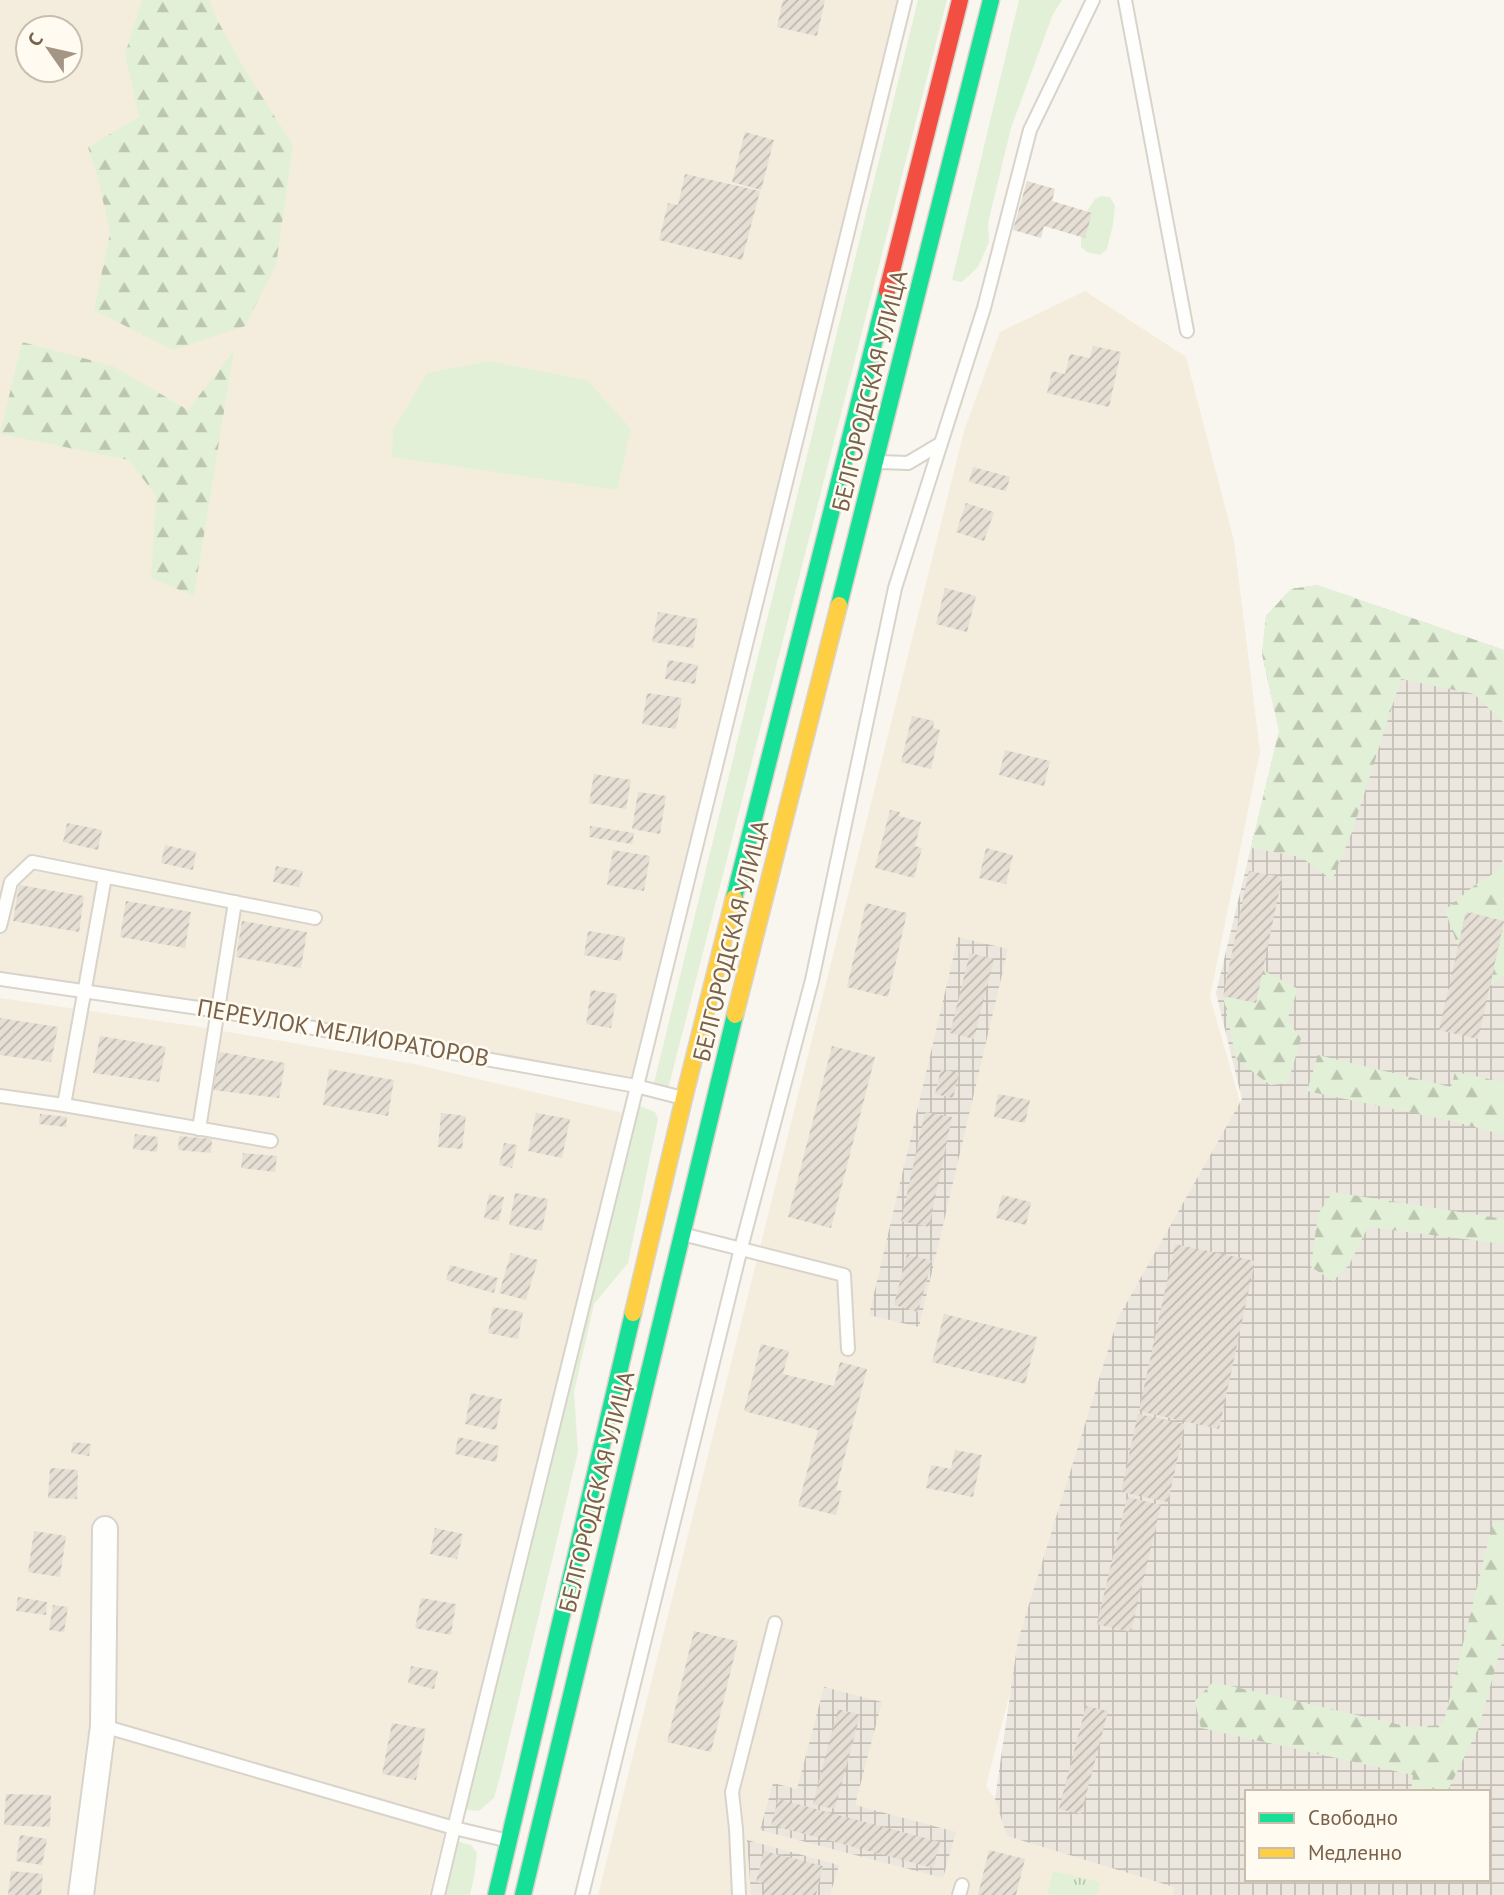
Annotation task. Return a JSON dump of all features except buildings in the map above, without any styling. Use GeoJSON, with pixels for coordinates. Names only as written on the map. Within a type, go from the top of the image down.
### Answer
{"type":"FeatureCollection","features":[{"type":"Feature","properties":{"kind":"main road","name":"БЕЛГОРОДСКАЯ УЛИЦА"},"geometry":{"type":"LineString","coordinates":[[523,1895],[753,941],[876,462],[871,415],[960,0]]}},
{"type":"Feature","properties":{"kind":"main road","name":"БЕЛГОРОДСКАЯ УЛИЦА"},"geometry":{"type":"LineString","coordinates":[[496,1895],[684,1098],[871,415],[991,0]]}},
{"type":"Feature","properties":{"kind":"street"},"geometry":{"type":"LineString","coordinates":[[81,1895],[103,1726],[105,1529]]}},
{"type":"Feature","properties":{"kind":"lane"},"geometry":{"type":"LineString","coordinates":[[438,1895],[905,0]]}},
{"type":"Feature","properties":{"kind":"lane"},"geometry":{"type":"LineString","coordinates":[[582,1895],[741,1248],[812,980],[895,588],[984,308],[1030,130],[1093,0]]}},
{"type":"Feature","properties":{"kind":"lane"},"geometry":{"type":"LineString","coordinates":[[1125,0],[1187,331]]}},
{"type":"Feature","properties":{"kind":"lane"},"geometry":{"type":"LineString","coordinates":[[876,462],[908,463],[940,443]]}},
{"type":"Feature","properties":{"kind":"lane"},"geometry":{"type":"LineString","coordinates":[[0,926],[11,882],[32,862],[315,918]]}},
{"type":"Feature","properties":{"kind":"lane"},"geometry":{"type":"LineString","coordinates":[[64,1105],[105,877]]}},
{"type":"Feature","properties":{"kind":"lane"},"geometry":{"type":"LineString","coordinates":[[199,1129],[235,902]]}},
{"type":"Feature","properties":{"kind":"lane","name":"ПЕРЕУЛОК МЕЛИОРАТОРОВ"},"geometry":{"type":"LineString","coordinates":[[0,979],[219,1011],[636,1086],[684,1098]]}},
{"type":"Feature","properties":{"kind":"lane"},"geometry":{"type":"LineString","coordinates":[[0,1096],[271,1141]]}},
{"type":"Feature","properties":{"kind":"lane"},"geometry":{"type":"LineString","coordinates":[[682,1234],[844,1275],[848,1349]]}},
{"type":"Feature","properties":{"kind":"lane"},"geometry":{"type":"LineString","coordinates":[[739,1895],[732,1792],[775,1623]]}},
{"type":"Feature","properties":{"kind":"lane"},"geometry":{"type":"LineString","coordinates":[[103,1726],[454,1828],[509,1841]]}},
{"type":"Feature","properties":{"kind":"shaded area"},"geometry":{"type":"Polygon","coordinates":[[[0,0],[900,0],[630,1081],[226,1006],[0,975],[0,0]]]}},
{"type":"Feature","properties":{"kind":"shaded area"},"geometry":{"type":"Polygon","coordinates":[[[1085,291],[1186,357],[1234,541],[1260,752],[1210,997],[1242,1109],[1021,1649],[986,1786],[995,1799],[1007,1836],[1214,1895],[598,1895],[964,431],[1000,332],[1085,291]]]}},
{"type":"Feature","properties":{"kind":"shaded area"},"geometry":{"type":"Polygon","coordinates":[[[1317,585],[1504,650],[1504,1895],[1173,1895],[1174,1887],[1007,1836],[995,1799],[1018,1640],[1118,1318],[1242,1099],[1216,993],[1279,731],[1262,654],[1266,616],[1291,589],[1317,585]]]}},
{"type":"Feature","properties":{"kind":"shaded area"},"geometry":{"type":"Polygon","coordinates":[[[958,937],[1008,949],[919,1327],[869,1315],[958,937]]]}},
{"type":"Feature","properties":{"kind":"shaded area"},"geometry":{"type":"Polygon","coordinates":[[[0,998],[194,1026],[414,1064],[624,1113],[429,1895],[0,1895],[0,998]]]}},
{"type":"Feature","properties":{"kind":"shaded area"},"geometry":{"type":"Polygon","coordinates":[[[824,1687],[882,1702],[855,1805],[956,1832],[943,1878],[760,1830],[773,1783],[797,1789],[824,1687]]]}},
{"type":"Feature","properties":{"kind":"shaded area"},"geometry":{"type":"Polygon","coordinates":[[[747,1840],[839,1865],[830,1895],[751,1895],[747,1840]]]}},
{"type":"Feature","properties":{"kind":"green space"},"geometry":{"type":"Polygon","coordinates":[[[142,0],[210,0],[215,16],[248,75],[293,145],[276,265],[245,326],[173,350],[94,310],[110,233],[88,147],[139,117],[125,54],[142,0]]]}},
{"type":"Feature","properties":{"kind":"green space"},"geometry":{"type":"Polygon","coordinates":[[[918,0],[947,0],[668,1089],[654,1083],[918,0]]]}},
{"type":"Feature","properties":{"kind":"green space"},"geometry":{"type":"Polygon","coordinates":[[[1019,0],[1062,0],[1053,14],[1011,128],[988,223],[989,242],[978,267],[962,282],[952,280],[1019,0]]]}},
{"type":"Feature","properties":{"kind":"green space"},"geometry":{"type":"Polygon","coordinates":[[[1101,196],[1110,197],[1115,206],[1107,249],[1100,255],[1087,252],[1081,247],[1081,237],[1092,213],[1087,211],[1095,199],[1101,196]]]}},
{"type":"Feature","properties":{"kind":"green space"},"geometry":{"type":"Polygon","coordinates":[[[22,342],[113,366],[188,410],[234,350],[194,596],[151,578],[156,496],[129,460],[0,434],[22,342]]]}},
{"type":"Feature","properties":{"kind":"green space"},"geometry":{"type":"Polygon","coordinates":[[[489,361],[587,380],[631,429],[617,490],[392,457],[393,430],[427,373],[489,361]]]}},
{"type":"Feature","properties":{"kind":"green space"},"geometry":{"type":"Polygon","coordinates":[[[1317,585],[1504,650],[1504,723],[1474,694],[1401,679],[1352,832],[1332,880],[1301,857],[1251,848],[1279,731],[1262,654],[1266,616],[1291,589],[1317,585]]]}},
{"type":"Feature","properties":{"kind":"green space"},"geometry":{"type":"Polygon","coordinates":[[[1504,856],[1504,921],[1466,912],[1458,946],[1445,910],[1475,885],[1499,870],[1504,856]]]}},
{"type":"Feature","properties":{"kind":"green space"},"geometry":{"type":"Polygon","coordinates":[[[1504,924],[1504,975],[1490,986],[1504,924]]]}},
{"type":"Feature","properties":{"kind":"green space"},"geometry":{"type":"Polygon","coordinates":[[[1263,970],[1298,989],[1287,1020],[1301,1038],[1288,1083],[1270,1085],[1236,1059],[1223,996],[1256,1002],[1263,970]]]}},
{"type":"Feature","properties":{"kind":"green space"},"geometry":{"type":"Polygon","coordinates":[[[1318,1055],[1451,1087],[1455,1072],[1504,1082],[1504,1135],[1456,1122],[1307,1091],[1318,1055]]]}},
{"type":"Feature","properties":{"kind":"green space"},"geometry":{"type":"Polygon","coordinates":[[[640,1106],[655,1112],[658,1119],[628,1263],[594,1304],[574,1392],[578,1452],[501,1773],[494,1798],[479,1811],[462,1809],[601,1229],[640,1106]]]}},
{"type":"Feature","properties":{"kind":"green space"},"geometry":{"type":"Polygon","coordinates":[[[1333,1192],[1504,1219],[1504,1244],[1368,1227],[1349,1265],[1333,1281],[1311,1267],[1318,1214],[1333,1192]]]}},
{"type":"Feature","properties":{"kind":"green space"},"geometry":{"type":"Polygon","coordinates":[[[1493,1522],[1504,1523],[1504,1636],[1479,1727],[1448,1790],[1411,1790],[1413,1775],[1201,1728],[1195,1701],[1213,1682],[1409,1727],[1443,1725],[1493,1522]]]}},
{"type":"Feature","properties":{"kind":"green space"},"geometry":{"type":"Polygon","coordinates":[[[457,1841],[471,1845],[477,1853],[470,1895],[443,1895],[457,1841]]]}},
{"type":"Feature","properties":{"kind":"green space"},"geometry":{"type":"Polygon","coordinates":[[[1053,1871],[1100,1882],[1097,1895],[1047,1895],[1053,1871]]]}},
{"type":"Feature","properties":{"kind":"traffic: fast"},"geometry":{"type":"LineString","coordinates":[[839,605],[991,0]]}},
{"type":"Feature","properties":{"kind":"traffic: fast"},"geometry":{"type":"LineString","coordinates":[[734,898],[887,291]]}},
{"type":"Feature","properties":{"kind":"traffic: fast"},"geometry":{"type":"LineString","coordinates":[[523,1895],[735,1015]]}},
{"type":"Feature","properties":{"kind":"traffic: fast"},"geometry":{"type":"LineString","coordinates":[[496,1895],[633,1313]]}},
{"type":"Feature","properties":{"kind":"traffic: slow"},"geometry":{"type":"LineString","coordinates":[[735,1015],[839,605]]}},
{"type":"Feature","properties":{"kind":"traffic: slow"},"geometry":{"type":"LineString","coordinates":[[633,1313],[734,898]]}},
{"type":"Feature","properties":{"kind":"traffic: jam"},"geometry":{"type":"LineString","coordinates":[[887,291],[960,0]]}}]}
